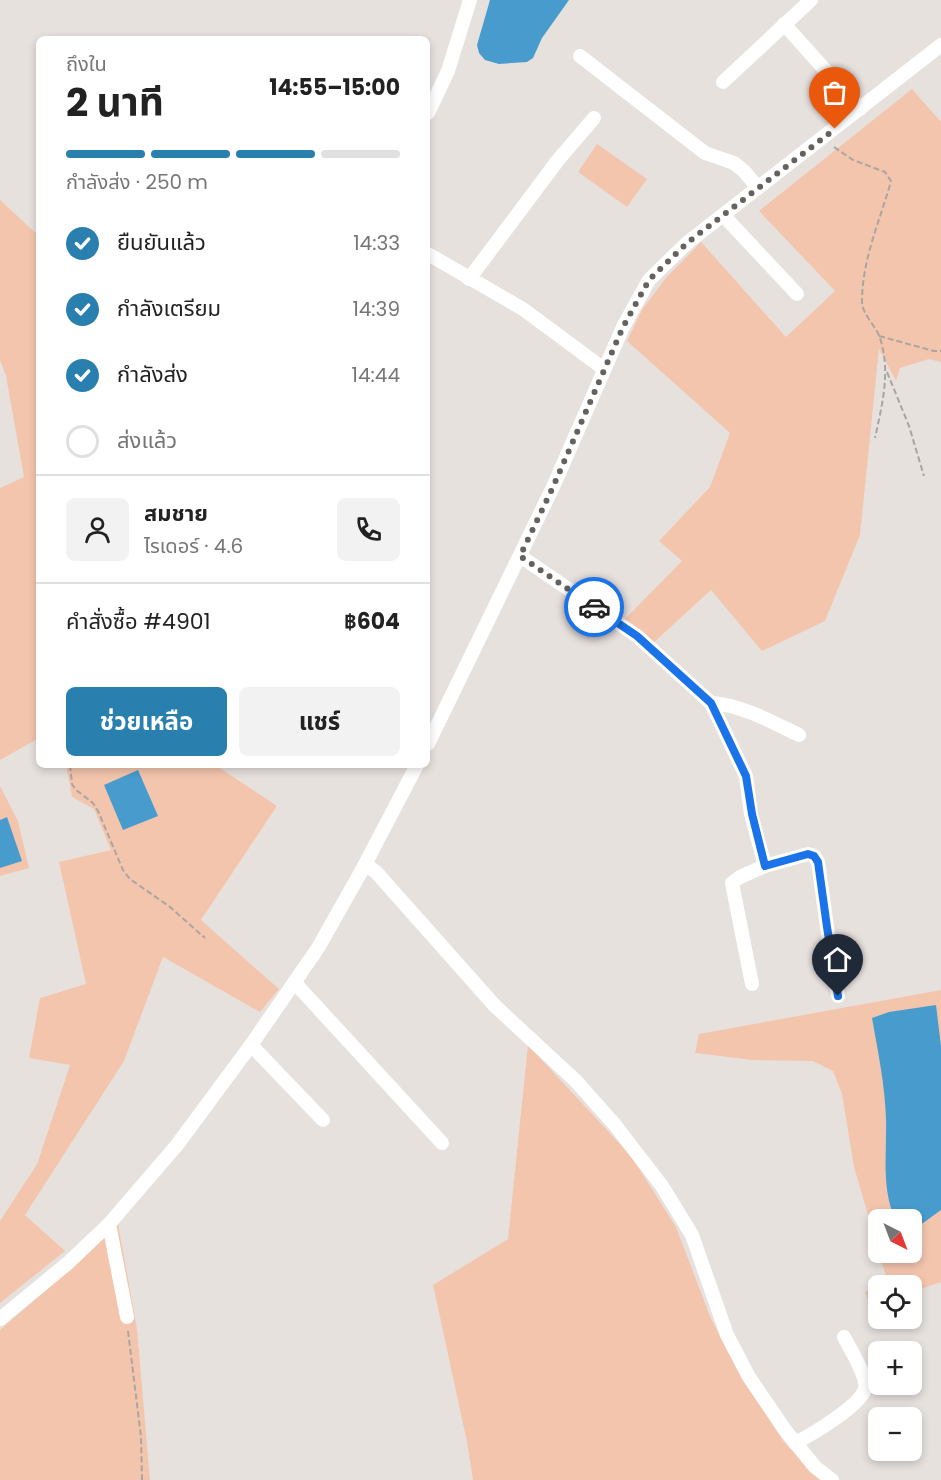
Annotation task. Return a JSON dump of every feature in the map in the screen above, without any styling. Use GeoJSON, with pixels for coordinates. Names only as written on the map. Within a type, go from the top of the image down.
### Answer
{"type":"FeatureCollection","features":[{"type":"Feature","properties":{"kind":"street"},"geometry":{"type":"LineString","coordinates":[[430,109],[448,71],[470,0]]}},
{"type":"Feature","properties":{"kind":"street"},"geometry":{"type":"LineString","coordinates":[[723,82],[811,0]]}},
{"type":"Feature","properties":{"kind":"street"},"geometry":{"type":"LineString","coordinates":[[784,24],[860,109]]}},
{"type":"Feature","properties":{"kind":"street"},"geometry":{"type":"LineString","coordinates":[[430,740],[553,487],[623,327],[649,280],[687,243],[941,45]]}},
{"type":"Feature","properties":{"kind":"street"},"geometry":{"type":"LineString","coordinates":[[580,56],[705,153],[734,163],[758,188]]}},
{"type":"Feature","properties":{"kind":"street"},"geometry":{"type":"LineString","coordinates":[[469,279],[558,160],[594,118]]}},
{"type":"Feature","properties":{"kind":"street"},"geometry":{"type":"LineString","coordinates":[[723,215],[797,294]]}},
{"type":"Feature","properties":{"kind":"street"},"geometry":{"type":"LineString","coordinates":[[430,255],[523,309],[604,369]]}},
{"type":"Feature","properties":{"kind":"street"},"geometry":{"type":"LineString","coordinates":[[520,556],[637,636],[711,703],[746,776],[752,814],[765,866]]}},
{"type":"Feature","properties":{"kind":"street"},"geometry":{"type":"LineString","coordinates":[[711,703],[765,718],[799,735]]}},
{"type":"Feature","properties":{"kind":"street"},"geometry":{"type":"LineString","coordinates":[[0,1319],[68,1263],[109,1224],[177,1144],[251,1045],[318,948],[415,768]]}},
{"type":"Feature","properties":{"kind":"street"},"geometry":{"type":"LineString","coordinates":[[752,984],[732,883],[765,866],[808,854],[814,856],[818,862],[838,996]]}},
{"type":"Feature","properties":{"kind":"street"},"geometry":{"type":"LineString","coordinates":[[365,864],[376,872],[495,1006],[576,1082],[615,1125],[662,1186],[692,1235],[727,1335],[749,1377],[795,1443],[815,1467],[832,1480]]}},
{"type":"Feature","properties":{"kind":"street"},"geometry":{"type":"LineString","coordinates":[[295,983],[442,1143]]}},
{"type":"Feature","properties":{"kind":"street"},"geometry":{"type":"LineString","coordinates":[[251,1045],[322,1119]]}},
{"type":"Feature","properties":{"kind":"street"},"geometry":{"type":"LineString","coordinates":[[109,1224],[127,1317]]}},
{"type":"Feature","properties":{"kind":"street"},"geometry":{"type":"LineString","coordinates":[[795,1443],[827,1425],[859,1398],[865,1389],[864,1379],[844,1337]]}},
{"type":"Feature","properties":{"kind":"path"},"geometry":{"type":"LineString","coordinates":[[822,138],[853,160],[885,172],[891,181],[866,261],[862,305],[879,336],[886,362],[883,399],[875,438]]}},
{"type":"Feature","properties":{"kind":"path"},"geometry":{"type":"LineString","coordinates":[[879,336],[941,351]]}},
{"type":"Feature","properties":{"kind":"path"},"geometry":{"type":"LineString","coordinates":[[885,370],[909,426],[924,476]]}},
{"type":"Feature","properties":{"kind":"path"},"geometry":{"type":"LineString","coordinates":[[70,768],[72,784],[93,803],[123,870],[130,879],[170,907],[205,938]]}},
{"type":"Feature","properties":{"kind":"path"},"geometry":{"type":"LineString","coordinates":[[127,1317],[141,1437],[142,1480]]}},
{"type":"Feature","properties":{"kind":"shaded area"},"geometry":{"type":"Polygon","coordinates":[[[912,89],[941,122],[941,362],[929,359],[900,368],[896,381],[879,349],[860,535],[825,621],[762,651],[711,590],[651,645],[622,622],[682,561],[659,541],[710,487],[730,433],[627,341],[642,310],[665,279],[701,242],[786,337],[835,291],[759,211],[912,89]]]}},
{"type":"Feature","properties":{"kind":"shaded area"},"geometry":{"type":"Polygon","coordinates":[[[597,144],[647,179],[627,207],[578,172],[597,144]]]}},
{"type":"Feature","properties":{"kind":"shaded area"},"geometry":{"type":"Polygon","coordinates":[[[0,200],[36,233],[36,740],[0,760],[0,488],[24,477],[6,376],[0,360],[0,200]]]}},
{"type":"Feature","properties":{"kind":"shaded area"},"geometry":{"type":"Polygon","coordinates":[[[67,768],[220,768],[277,806],[201,920],[279,989],[260,1012],[163,957],[124,1061],[25,1215],[65,1251],[0,1303],[0,1221],[37,1164],[70,1065],[29,1058],[40,998],[86,984],[59,862],[111,850],[94,809],[72,797],[67,768]]]}},
{"type":"Feature","properties":{"kind":"shaded area"},"geometry":{"type":"Polygon","coordinates":[[[0,786],[18,821],[29,868],[0,876],[0,786]]]}},
{"type":"Feature","properties":{"kind":"shaded area"},"geometry":{"type":"Polygon","coordinates":[[[941,990],[941,1282],[922,1289],[922,1275],[886,1275],[882,1263],[922,1263],[922,1209],[868,1209],[868,1215],[854,1167],[842,1094],[833,1071],[813,1061],[752,1060],[695,1053],[699,1034],[941,990]]]}},
{"type":"Feature","properties":{"kind":"shaded area"},"geometry":{"type":"Polygon","coordinates":[[[528,1045],[631,1156],[676,1227],[711,1319],[746,1384],[784,1442],[820,1480],[473,1480],[433,1285],[508,1239],[528,1045]]]}},
{"type":"Feature","properties":{"kind":"shaded area"},"geometry":{"type":"Polygon","coordinates":[[[118,1224],[137,1329],[150,1480],[0,1480],[0,1330],[118,1224]]]}},
{"type":"Feature","properties":{"kind":"water"},"geometry":{"type":"Polygon","coordinates":[[[490,0],[569,0],[542,38],[533,58],[527,62],[499,64],[485,60],[479,53],[477,45],[490,0]]]}},
{"type":"Feature","properties":{"kind":"water"},"geometry":{"type":"Polygon","coordinates":[[[138,770],[158,816],[123,830],[104,785],[138,770]]]}},
{"type":"Feature","properties":{"kind":"water"},"geometry":{"type":"Polygon","coordinates":[[[7,817],[22,861],[0,868],[0,820],[7,817]]]}},
{"type":"Feature","properties":{"kind":"water"},"geometry":{"type":"Polygon","coordinates":[[[936,1005],[941,1046],[941,1210],[922,1224],[922,1209],[892,1209],[888,1195],[884,1094],[872,1018],[889,1012],[936,1005]]]}},
{"type":"Feature","properties":{"kind":"way so far"},"geometry":{"type":"LineString","coordinates":[[594,607],[520,556],[623,327],[649,280],[687,243],[835,129]]}},
{"type":"Feature","properties":{"kind":"route"},"geometry":{"type":"LineString","coordinates":[[594,607],[637,636],[711,703],[746,776],[752,814],[765,866],[808,854],[814,856],[818,862],[838,996]]}}]}
